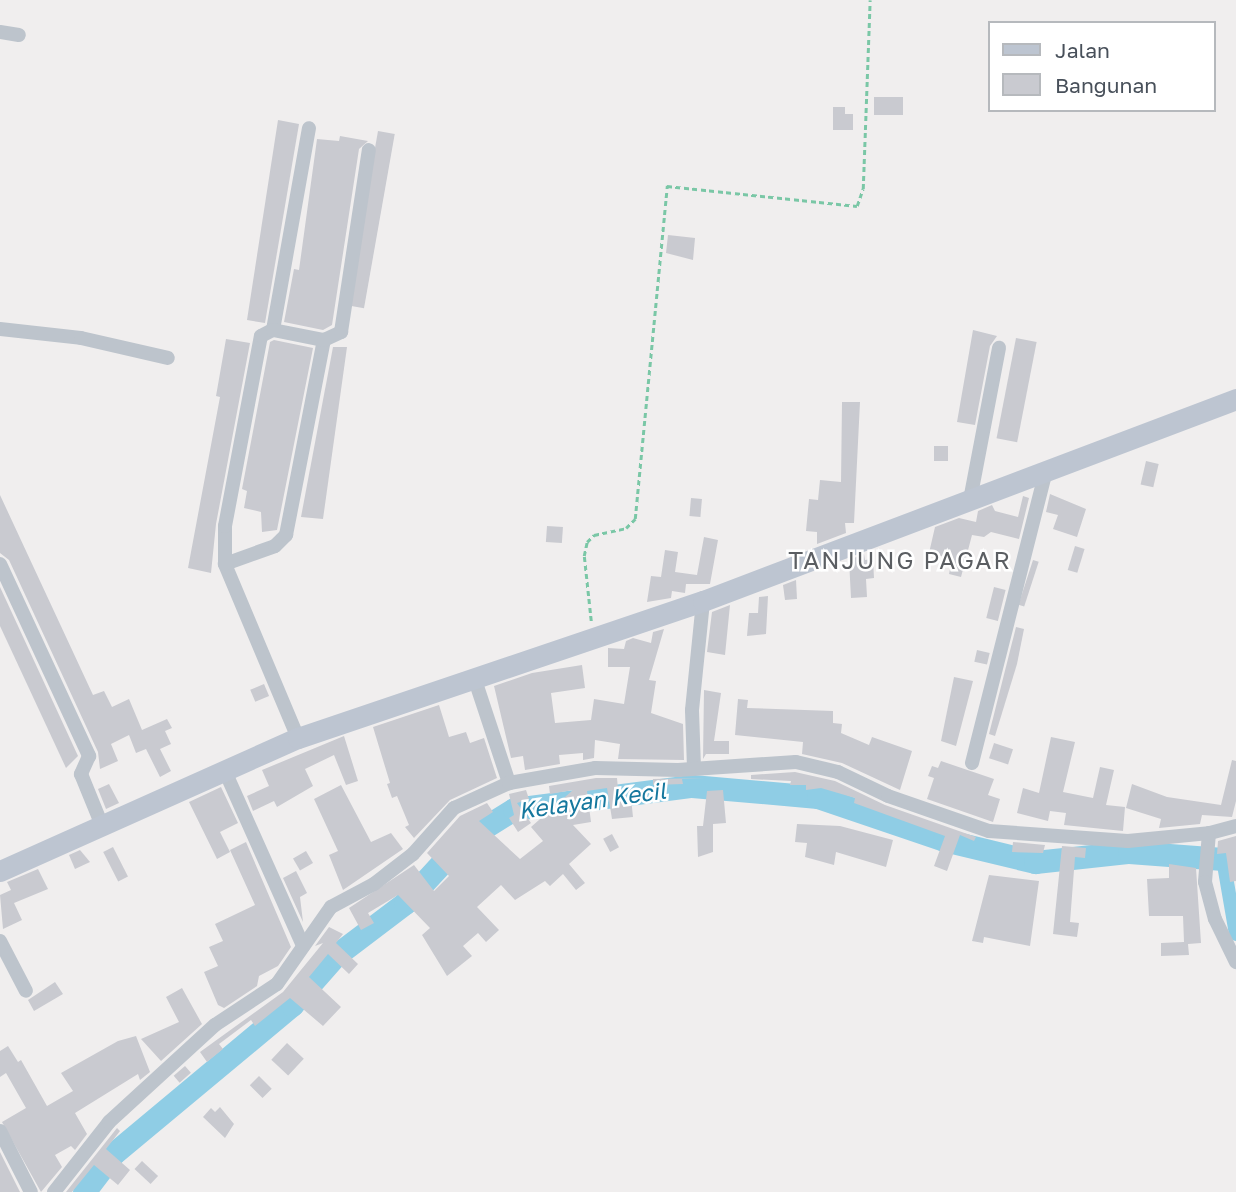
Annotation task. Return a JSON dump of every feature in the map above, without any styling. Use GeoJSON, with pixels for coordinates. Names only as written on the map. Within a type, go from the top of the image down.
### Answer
{"type":"FeatureCollection","features":[{"type":"Feature","properties":{"kind":"street"},"geometry":{"type":"LineString","coordinates":[[0,32],[19,35]]}},
{"type":"Feature","properties":{"kind":"street"},"geometry":{"type":"LineString","coordinates":[[273,330],[309,128]]}},
{"type":"Feature","properties":{"kind":"street"},"geometry":{"type":"LineString","coordinates":[[298,738],[225,564],[225,526],[261,336],[273,330],[324,340],[341,332],[369,150]]}},
{"type":"Feature","properties":{"kind":"street"},"geometry":{"type":"LineString","coordinates":[[0,329],[81,338],[167,358]]}},
{"type":"Feature","properties":{"kind":"street"},"geometry":{"type":"LineString","coordinates":[[225,564],[275,546],[286,535],[324,340]]}},
{"type":"Feature","properties":{"kind":"street"},"geometry":{"type":"LineString","coordinates":[[970,500],[999,348]]}},
{"type":"Feature","properties":{"kind":"street"},"geometry":{"type":"LineString","coordinates":[[0,872],[101,823],[298,738],[703,601],[1236,399]]}},
{"type":"Feature","properties":{"kind":"street"},"geometry":{"type":"LineString","coordinates":[[972,763],[1046,471]]}},
{"type":"Feature","properties":{"kind":"street"},"geometry":{"type":"LineString","coordinates":[[0,564],[89,756],[80,774],[101,823]]}},
{"type":"Feature","properties":{"kind":"street"},"geometry":{"type":"LineString","coordinates":[[694,768],[692,710],[703,601]]}},
{"type":"Feature","properties":{"kind":"street"},"geometry":{"type":"LineString","coordinates":[[474,677],[509,783]]}},
{"type":"Feature","properties":{"kind":"street"},"geometry":{"type":"LineString","coordinates":[[54,1192],[109,1122],[215,1025],[263,996],[331,907],[404,861],[446,814],[509,783],[594,768],[694,768],[775,761],[816,764],[921,808],[1005,834],[1128,841],[1207,838],[1236,826]]}},
{"type":"Feature","properties":{"kind":"street"},"geometry":{"type":"LineString","coordinates":[[223,769],[303,946]]}},
{"type":"Feature","properties":{"kind":"street"},"geometry":{"type":"LineString","coordinates":[[1207,838],[1205,882],[1214,919],[1236,962]]}},
{"type":"Feature","properties":{"kind":"street"},"geometry":{"type":"LineString","coordinates":[[0,941],[26,991]]}},
{"type":"Feature","properties":{"kind":"street"},"geometry":{"type":"LineString","coordinates":[[0,1131],[31,1192]]}},
{"type":"Feature","properties":{"kind":"path"},"geometry":{"type":"LineString","coordinates":[[593,639],[584,556],[587,542],[594,535],[626,528],[635,519],[667,186],[857,206],[863,189],[870,0]]}},
{"type":"Feature","properties":{"kind":"building"},"geometry":{"type":"Polygon","coordinates":[[[874,97],[903,97],[903,115],[874,115],[874,97]]]}},
{"type":"Feature","properties":{"kind":"building"},"geometry":{"type":"Polygon","coordinates":[[[833,107],[845,107],[845,114],[853,114],[853,130],[833,130],[833,107]]]}},
{"type":"Feature","properties":{"kind":"building"},"geometry":{"type":"Polygon","coordinates":[[[278,120],[299,124],[265,323],[247,320],[278,120]]]}},
{"type":"Feature","properties":{"kind":"building"},"geometry":{"type":"Polygon","coordinates":[[[378,131],[395,134],[364,308],[347,305],[378,131]]]}},
{"type":"Feature","properties":{"kind":"building"},"geometry":{"type":"Polygon","coordinates":[[[340,136],[368,141],[359,149],[332,325],[323,330],[284,322],[294,269],[299,270],[317,139],[339,141],[340,136]]]}},
{"type":"Feature","properties":{"kind":"building"},"geometry":{"type":"Polygon","coordinates":[[[668,235],[695,238],[693,260],[666,253],[668,235]]]}},
{"type":"Feature","properties":{"kind":"building"},"geometry":{"type":"Polygon","coordinates":[[[973,330],[997,336],[990,346],[975,425],[957,422],[973,330]]]}},
{"type":"Feature","properties":{"kind":"building"},"geometry":{"type":"Polygon","coordinates":[[[1016,338],[1037,342],[1017,442],[997,438],[1016,338]]]}},
{"type":"Feature","properties":{"kind":"building"},"geometry":{"type":"Polygon","coordinates":[[[226,339],[250,343],[216,524],[211,573],[188,568],[220,397],[216,396],[226,339]]]}},
{"type":"Feature","properties":{"kind":"building"},"geometry":{"type":"Polygon","coordinates":[[[274,340],[313,348],[277,530],[262,532],[261,512],[244,508],[247,491],[242,489],[270,342],[274,340]]]}},
{"type":"Feature","properties":{"kind":"building"},"geometry":{"type":"Polygon","coordinates":[[[333,347],[347,347],[323,519],[301,517],[333,347]]]}},
{"type":"Feature","properties":{"kind":"building"},"geometry":{"type":"Polygon","coordinates":[[[842,402],[860,402],[854,523],[845,523],[846,533],[817,544],[817,532],[806,531],[809,499],[818,500],[820,480],[841,482],[842,402]]]}},
{"type":"Feature","properties":{"kind":"building"},"geometry":{"type":"Polygon","coordinates":[[[934,446],[948,446],[948,461],[934,461],[934,446]]]}},
{"type":"Feature","properties":{"kind":"building"},"geometry":{"type":"Polygon","coordinates":[[[1146,461],[1159,464],[1153,487],[1141,484],[1146,461]]]}},
{"type":"Feature","properties":{"kind":"building"},"geometry":{"type":"Polygon","coordinates":[[[1050,494],[1086,509],[1077,537],[1053,529],[1058,515],[1046,512],[1050,494]]]}},
{"type":"Feature","properties":{"kind":"building"},"geometry":{"type":"Polygon","coordinates":[[[0,495],[93,695],[104,691],[112,707],[129,699],[142,730],[167,719],[172,728],[165,731],[171,744],[160,749],[171,771],[160,777],[146,749],[136,753],[129,735],[111,744],[118,761],[100,769],[98,752],[9,560],[0,553],[0,495]]]}},
{"type":"Feature","properties":{"kind":"building"},"geometry":{"type":"Polygon","coordinates":[[[1023,496],[1029,498],[1019,539],[991,532],[984,537],[972,535],[961,577],[949,574],[952,559],[929,553],[935,527],[959,518],[976,522],[978,511],[992,505],[995,511],[1018,517],[1023,496]]]}},
{"type":"Feature","properties":{"kind":"building"},"geometry":{"type":"Polygon","coordinates":[[[691,498],[702,499],[700,517],[689,516],[691,498]]]}},
{"type":"Feature","properties":{"kind":"building"},"geometry":{"type":"Polygon","coordinates":[[[547,526],[563,527],[562,543],[546,542],[547,526]]]}},
{"type":"Feature","properties":{"kind":"building"},"geometry":{"type":"Polygon","coordinates":[[[704,537],[718,540],[710,584],[686,584],[685,593],[672,591],[671,598],[647,602],[651,576],[661,577],[665,550],[678,552],[675,572],[697,575],[704,537]]]}},
{"type":"Feature","properties":{"kind":"building"},"geometry":{"type":"Polygon","coordinates":[[[1075,546],[1085,549],[1077,573],[1068,570],[1075,546]]]}},
{"type":"Feature","properties":{"kind":"building"},"geometry":{"type":"Polygon","coordinates":[[[864,554],[865,560],[873,559],[874,578],[866,579],[867,597],[851,598],[849,560],[864,554]]]}},
{"type":"Feature","properties":{"kind":"building"},"geometry":{"type":"Polygon","coordinates":[[[1033,560],[1039,562],[1024,607],[1018,605],[1033,560]]]}},
{"type":"Feature","properties":{"kind":"building"},"geometry":{"type":"Polygon","coordinates":[[[796,580],[797,599],[785,600],[783,585],[796,580]]]}},
{"type":"Feature","properties":{"kind":"building"},"geometry":{"type":"Polygon","coordinates":[[[0,587],[78,756],[66,768],[0,626],[0,587]]]}},
{"type":"Feature","properties":{"kind":"building"},"geometry":{"type":"Polygon","coordinates":[[[994,587],[1006,590],[998,621],[986,618],[994,587]]]}},
{"type":"Feature","properties":{"kind":"building"},"geometry":{"type":"Polygon","coordinates":[[[768,596],[766,634],[747,636],[749,613],[758,613],[759,597],[768,596]]]}},
{"type":"Feature","properties":{"kind":"building"},"geometry":{"type":"Polygon","coordinates":[[[730,605],[725,655],[707,652],[712,612],[730,605]]]}},
{"type":"Feature","properties":{"kind":"building"},"geometry":{"type":"Polygon","coordinates":[[[1016,627],[1024,629],[1017,664],[995,736],[989,734],[1016,627]]]}},
{"type":"Feature","properties":{"kind":"building"},"geometry":{"type":"Polygon","coordinates":[[[664,629],[649,680],[656,681],[651,713],[683,724],[684,760],[618,759],[620,744],[595,740],[594,758],[583,760],[583,753],[559,755],[560,764],[525,770],[523,756],[511,758],[494,686],[532,673],[582,665],[585,688],[551,693],[555,723],[591,720],[594,699],[624,704],[630,667],[608,667],[608,648],[624,649],[626,641],[633,638],[651,643],[653,632],[664,629]]]}},
{"type":"Feature","properties":{"kind":"building"},"geometry":{"type":"Polygon","coordinates":[[[977,650],[990,653],[987,665],[974,662],[977,650]]]}},
{"type":"Feature","properties":{"kind":"building"},"geometry":{"type":"Polygon","coordinates":[[[954,677],[973,681],[956,746],[941,741],[954,677]]]}},
{"type":"Feature","properties":{"kind":"building"},"geometry":{"type":"Polygon","coordinates":[[[264,684],[269,696],[255,702],[250,690],[264,684]]]}},
{"type":"Feature","properties":{"kind":"building"},"geometry":{"type":"Polygon","coordinates":[[[704,690],[721,693],[714,741],[729,741],[729,754],[706,754],[703,759],[704,690]]]}},
{"type":"Feature","properties":{"kind":"building"},"geometry":{"type":"Polygon","coordinates":[[[738,699],[748,700],[747,708],[833,711],[833,723],[842,724],[841,733],[869,745],[872,737],[912,751],[900,790],[842,763],[802,754],[803,742],[735,735],[738,699]]]}},
{"type":"Feature","properties":{"kind":"building"},"geometry":{"type":"Polygon","coordinates":[[[439,705],[449,737],[466,732],[470,743],[484,738],[497,778],[450,800],[414,838],[405,827],[409,825],[397,796],[392,798],[373,727],[439,705]]]}},
{"type":"Feature","properties":{"kind":"building"},"geometry":{"type":"Polygon","coordinates":[[[344,736],[358,781],[346,785],[334,755],[305,769],[313,786],[277,807],[274,801],[253,811],[247,796],[269,786],[262,770],[344,736]]]}},
{"type":"Feature","properties":{"kind":"building"},"geometry":{"type":"Polygon","coordinates":[[[1051,737],[1075,742],[1063,792],[1093,798],[1100,767],[1114,770],[1106,805],[1125,807],[1123,831],[1064,825],[1066,813],[1050,811],[1048,821],[1017,813],[1023,788],[1039,793],[1051,737]]]}},
{"type":"Feature","properties":{"kind":"building"},"geometry":{"type":"Polygon","coordinates":[[[994,743],[1013,749],[1008,764],[989,758],[994,743]]]}},
{"type":"Feature","properties":{"kind":"building"},"geometry":{"type":"Polygon","coordinates":[[[1232,760],[1236,761],[1236,801],[1232,817],[1202,815],[1200,824],[1159,828],[1161,819],[1126,808],[1132,784],[1167,797],[1221,805],[1232,760]]]}},
{"type":"Feature","properties":{"kind":"building"},"geometry":{"type":"Polygon","coordinates":[[[941,761],[994,779],[988,795],[1000,799],[993,822],[927,799],[934,778],[928,776],[932,766],[938,768],[941,761]]]}},
{"type":"Feature","properties":{"kind":"building"},"geometry":{"type":"Polygon","coordinates":[[[795,772],[835,781],[885,805],[976,837],[974,841],[960,835],[947,871],[934,866],[945,836],[854,803],[855,798],[821,788],[806,790],[806,785],[790,785],[791,781],[751,779],[751,775],[795,772]]]}},
{"type":"Feature","properties":{"kind":"building"},"geometry":{"type":"Polygon","coordinates":[[[596,778],[617,778],[619,800],[631,798],[633,817],[612,819],[607,788],[587,791],[591,822],[573,825],[591,844],[569,864],[585,883],[576,890],[563,874],[550,886],[545,881],[515,900],[501,885],[477,907],[499,930],[486,942],[478,933],[463,946],[472,956],[447,976],[422,935],[430,928],[398,895],[368,913],[374,923],[361,930],[349,908],[414,865],[434,891],[449,876],[427,853],[460,816],[487,803],[493,812],[479,821],[520,859],[543,841],[531,827],[573,790],[550,794],[549,786],[596,778]]]}},
{"type":"Feature","properties":{"kind":"building"},"geometry":{"type":"Polygon","coordinates":[[[706,778],[682,779],[683,784],[653,785],[653,779],[706,778]]]}},
{"type":"Feature","properties":{"kind":"building"},"geometry":{"type":"Polygon","coordinates":[[[109,784],[119,803],[106,809],[98,789],[109,784]]]}},
{"type":"Feature","properties":{"kind":"building"},"geometry":{"type":"Polygon","coordinates":[[[341,785],[371,842],[391,833],[403,849],[343,890],[329,855],[338,851],[314,799],[341,785]]]}},
{"type":"Feature","properties":{"kind":"building"},"geometry":{"type":"Polygon","coordinates":[[[221,787],[238,823],[220,832],[230,852],[217,859],[189,802],[221,787]]]}},
{"type":"Feature","properties":{"kind":"building"},"geometry":{"type":"Polygon","coordinates":[[[526,790],[529,799],[517,803],[531,823],[518,832],[509,818],[514,815],[509,794],[526,790]]]}},
{"type":"Feature","properties":{"kind":"building"},"geometry":{"type":"Polygon","coordinates":[[[723,790],[726,823],[713,824],[713,852],[698,857],[697,826],[703,826],[707,791],[723,790]]]}},
{"type":"Feature","properties":{"kind":"building"},"geometry":{"type":"Polygon","coordinates":[[[797,824],[840,826],[893,840],[886,867],[836,852],[834,865],[805,857],[807,843],[795,842],[797,824]]]}},
{"type":"Feature","properties":{"kind":"building"},"geometry":{"type":"Polygon","coordinates":[[[612,834],[619,847],[610,852],[603,839],[612,834]]]}},
{"type":"Feature","properties":{"kind":"building"},"geometry":{"type":"Polygon","coordinates":[[[1236,836],[1236,881],[1230,882],[1226,853],[1217,854],[1218,841],[1236,836]]]}},
{"type":"Feature","properties":{"kind":"building"},"geometry":{"type":"Polygon","coordinates":[[[246,842],[291,947],[278,966],[259,976],[257,986],[224,1008],[218,1005],[204,972],[218,966],[209,947],[223,941],[215,924],[255,905],[230,850],[246,842]]]}},
{"type":"Feature","properties":{"kind":"building"},"geometry":{"type":"Polygon","coordinates":[[[1013,842],[1045,845],[1043,853],[1012,852],[1013,842]]]}},
{"type":"Feature","properties":{"kind":"building"},"geometry":{"type":"Polygon","coordinates":[[[1062,846],[1086,848],[1085,858],[1075,857],[1070,922],[1079,923],[1077,937],[1053,934],[1062,846]]]}},
{"type":"Feature","properties":{"kind":"building"},"geometry":{"type":"Polygon","coordinates":[[[113,847],[128,876],[118,881],[103,852],[113,847]]]}},
{"type":"Feature","properties":{"kind":"building"},"geometry":{"type":"Polygon","coordinates":[[[80,850],[90,862],[75,869],[69,855],[80,850]]]}},
{"type":"Feature","properties":{"kind":"building"},"geometry":{"type":"Polygon","coordinates":[[[306,851],[313,863],[300,871],[293,858],[306,851]]]}},
{"type":"Feature","properties":{"kind":"building"},"geometry":{"type":"Polygon","coordinates":[[[1169,864],[1196,868],[1201,943],[1188,944],[1189,955],[1161,956],[1161,943],[1184,942],[1183,916],[1149,916],[1147,879],[1169,878],[1169,864]]]}},
{"type":"Feature","properties":{"kind":"building"},"geometry":{"type":"Polygon","coordinates":[[[38,869],[48,889],[14,903],[22,920],[3,929],[0,895],[11,890],[7,882],[38,869]]]}},
{"type":"Feature","properties":{"kind":"building"},"geometry":{"type":"Polygon","coordinates":[[[296,871],[307,893],[300,897],[303,922],[283,878],[296,871]]]}},
{"type":"Feature","properties":{"kind":"building"},"geometry":{"type":"Polygon","coordinates":[[[989,875],[1039,881],[1030,946],[984,937],[983,943],[972,941],[989,875]]]}},
{"type":"Feature","properties":{"kind":"building"},"geometry":{"type":"Polygon","coordinates":[[[329,927],[343,934],[336,943],[358,964],[349,974],[328,954],[309,977],[341,1007],[323,1026],[290,998],[255,1026],[251,1020],[219,1044],[223,1049],[207,1062],[200,1052],[283,992],[323,943],[315,946],[329,927]]]}},
{"type":"Feature","properties":{"kind":"building"},"geometry":{"type":"Polygon","coordinates":[[[55,982],[63,994],[34,1011],[28,1000],[55,982]]]}},
{"type":"Feature","properties":{"kind":"building"},"geometry":{"type":"Polygon","coordinates":[[[182,988],[202,1024],[161,1061],[141,1039],[179,1022],[166,997],[182,988]]]}},
{"type":"Feature","properties":{"kind":"building"},"geometry":{"type":"Polygon","coordinates":[[[136,1036],[150,1072],[140,1080],[138,1074],[75,1113],[87,1134],[75,1150],[71,1146],[55,1155],[62,1167],[41,1192],[2,1122],[26,1108],[6,1073],[0,1077],[0,1051],[8,1046],[18,1062],[21,1060],[47,1106],[73,1091],[61,1073],[118,1041],[136,1036]]]}},
{"type":"Feature","properties":{"kind":"building"},"geometry":{"type":"Polygon","coordinates":[[[287,1043],[304,1059],[288,1076],[271,1060],[287,1043]]]}},
{"type":"Feature","properties":{"kind":"building"},"geometry":{"type":"Polygon","coordinates":[[[185,1066],[191,1073],[180,1083],[174,1076],[185,1066]]]}},
{"type":"Feature","properties":{"kind":"building"},"geometry":{"type":"Polygon","coordinates":[[[259,1076],[272,1089],[263,1098],[250,1085],[259,1076]]]}},
{"type":"Feature","properties":{"kind":"building"},"geometry":{"type":"Polygon","coordinates":[[[220,1107],[234,1124],[225,1138],[203,1117],[211,1108],[215,1112],[220,1107]]]}},
{"type":"Feature","properties":{"kind":"building"},"geometry":{"type":"Polygon","coordinates":[[[117,1128],[120,1131],[106,1149],[130,1170],[118,1185],[94,1165],[72,1192],[66,1192],[117,1128]]]}},
{"type":"Feature","properties":{"kind":"building"},"geometry":{"type":"Polygon","coordinates":[[[0,1152],[20,1192],[0,1192],[0,1152]]]}},
{"type":"Feature","properties":{"kind":"building"},"geometry":{"type":"Polygon","coordinates":[[[142,1161],[158,1176],[151,1184],[134,1169],[142,1161]]]}},
{"type":"Feature","properties":{"kind":"waterway","name":"Kelayan Kecil"},"geometry":{"type":"LineString","coordinates":[[84,1192],[113,1154],[292,1005],[335,956],[405,903],[461,842],[514,809],[692,786],[818,797],[944,840],[1035,862],[1129,852],[1223,859],[1236,855]]}},
{"type":"Feature","properties":{"kind":"waterway"},"geometry":{"type":"LineString","coordinates":[[1223,859],[1236,934]]}},
{"type":"Feature","properties":{"kind":"district","name":"TANJUNG PAGAR"},"geometry":{"type":"Point","coordinates":[900,560]}}]}
